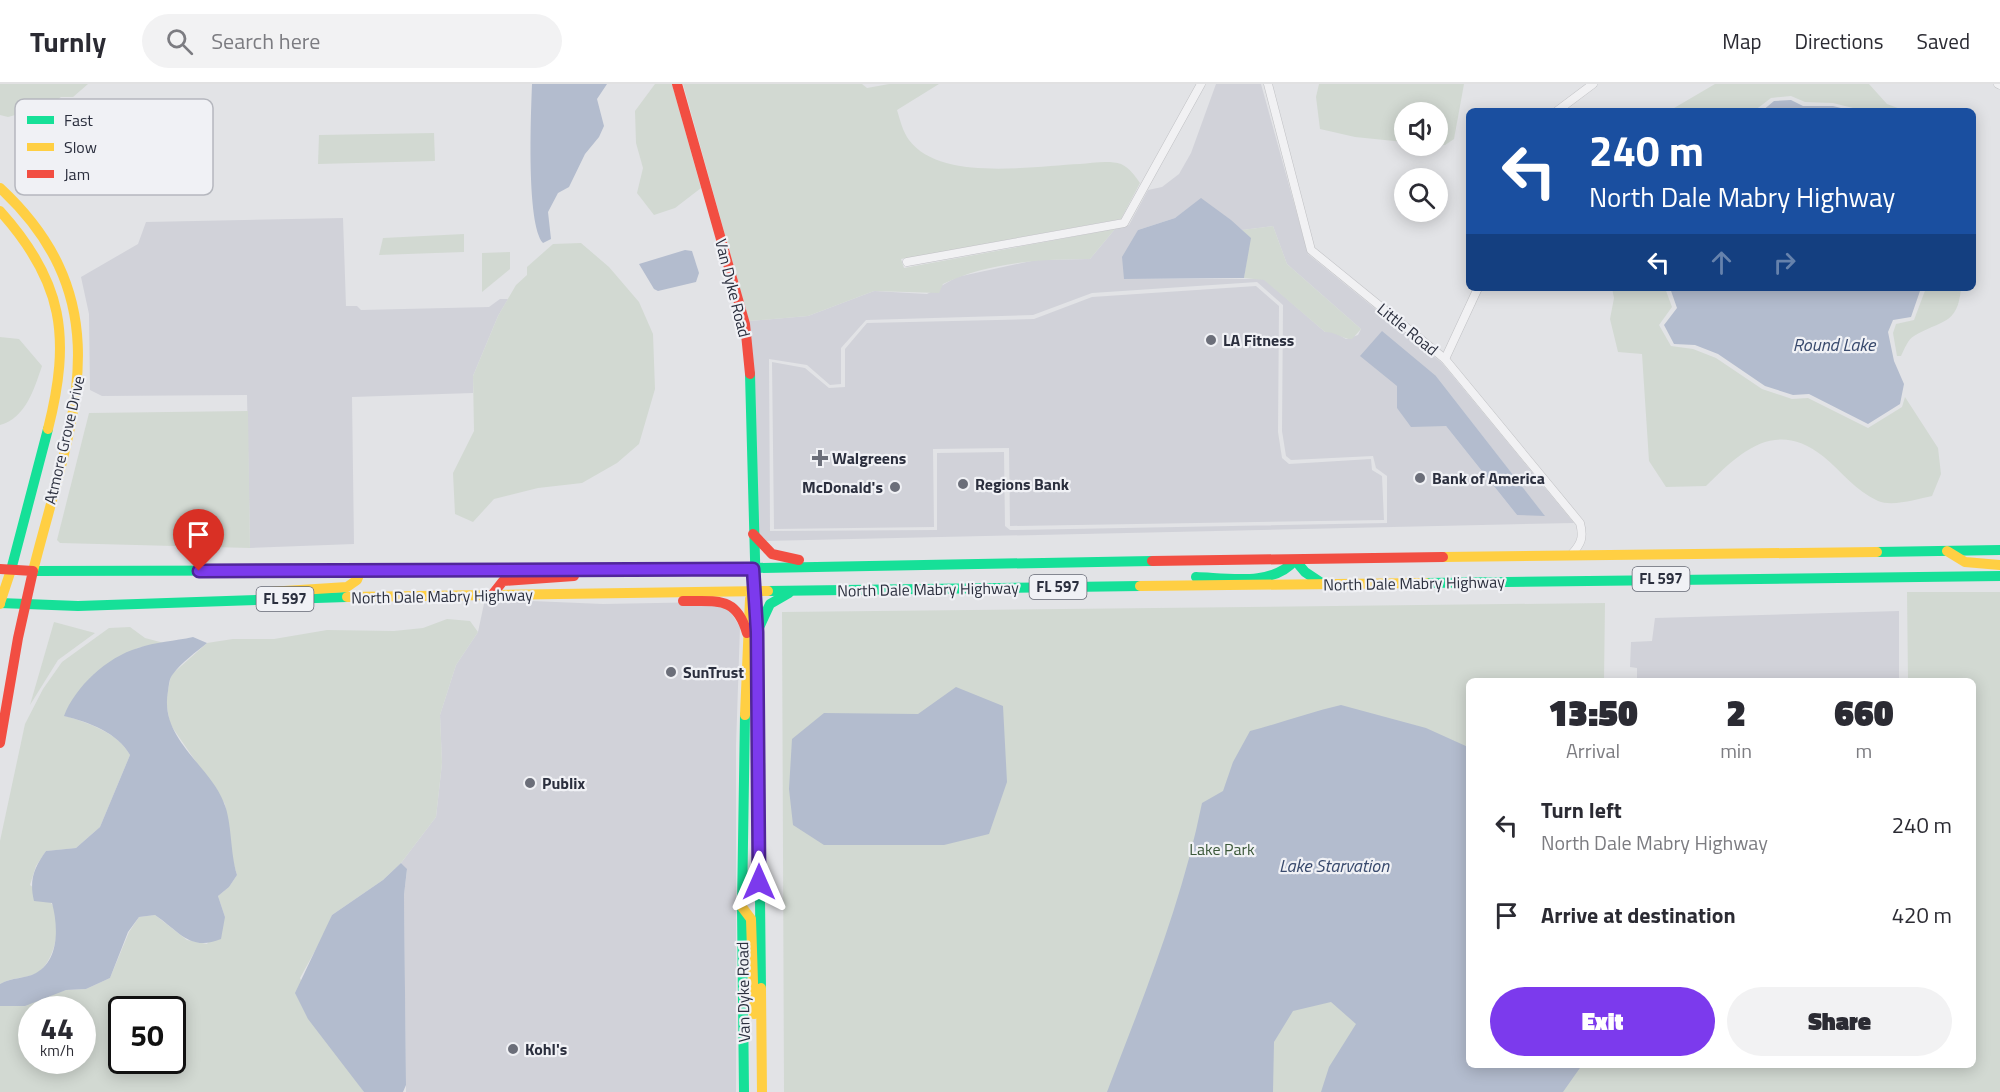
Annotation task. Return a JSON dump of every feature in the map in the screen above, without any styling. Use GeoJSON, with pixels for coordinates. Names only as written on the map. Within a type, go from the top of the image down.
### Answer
{"type":"FeatureCollection","features":[{"type":"Feature","properties":{"kind":"main road","name":"Van Dyke Road"},"geometry":{"type":"LineString","coordinates":[[677,84],[745,324],[750,378],[753,591],[742,907],[744,1092]]}},
{"type":"Feature","properties":{"kind":"main road","name":"Atmore Grove Drive"},"geometry":{"type":"LineString","coordinates":[[0,188],[27,212],[49,241],[71,289],[79,326],[81,365],[77,394],[25,604],[0,743]]}},
{"type":"Feature","properties":{"kind":"main road","name":"Atmore Grove Drive"},"geometry":{"type":"LineString","coordinates":[[0,211],[22,234],[39,259],[55,299],[62,337],[58,391],[6,569],[0,603]]}},
{"type":"Feature","properties":{"kind":"main road"},"geometry":{"type":"LineString","coordinates":[[753,534],[768,554],[784,560],[1174,553],[1261,554],[1282,560]]}},
{"type":"Feature","properties":{"kind":"main road"},"geometry":{"type":"LineString","coordinates":[[1947,550],[1956,559],[1970,564],[2000,565]]}},
{"type":"Feature","properties":{"kind":"main road","name":"North Dale Mabry Highway"},"geometry":{"type":"LineString","coordinates":[[6,569],[33,572],[753,569],[2000,550]]}},
{"type":"Feature","properties":{"kind":"main road"},"geometry":{"type":"LineString","coordinates":[[1135,586],[1157,578],[1271,577],[1290,568],[1295,560],[1305,572],[1323,584]]}},
{"type":"Feature","properties":{"kind":"main road"},"geometry":{"type":"LineString","coordinates":[[492,595],[503,581],[610,575],[628,569]]}},
{"type":"Feature","properties":{"kind":"main road"},"geometry":{"type":"LineString","coordinates":[[170,603],[188,596],[344,588],[357,580],[361,570]]}},
{"type":"Feature","properties":{"kind":"main road","name":"North Dale Mabry Highway"},"geometry":{"type":"LineString","coordinates":[[0,603],[78,606],[492,595],[2000,576]]}},
{"type":"Feature","properties":{"kind":"main road"},"geometry":{"type":"LineString","coordinates":[[538,595],[602,602],[727,602],[742,615],[752,632],[770,604],[794,591]]}},
{"type":"Feature","properties":{"kind":"main road","name":"Van Dyke Road"},"geometry":{"type":"LineString","coordinates":[[752,632],[762,1092]]}},
{"type":"Feature","properties":{"kind":"main road"},"geometry":{"type":"LineString","coordinates":[[742,907],[750,919],[754,1038],[762,1092]]}},
{"type":"Feature","properties":{"kind":"street"},"geometry":{"type":"LineString","coordinates":[[908,262],[1124,223],[1201,84]]}},
{"type":"Feature","properties":{"kind":"street","name":"Little Road"},"geometry":{"type":"LineString","coordinates":[[1268,84],[1311,250],[1445,359],[1580,523],[1583,534],[1580,545],[1571,555]]}},
{"type":"Feature","properties":{"kind":"street"},"geometry":{"type":"LineString","coordinates":[[1561,108],[1593,84]]}},
{"type":"Feature","properties":{"kind":"street"},"geometry":{"type":"LineString","coordinates":[[1445,359],[1477,291]]}},
{"type":"Feature","properties":{"kind":"shaded area"},"geometry":{"type":"Polygon","coordinates":[[[1216,84],[1261,84],[1308,254],[1442,363],[1574,523],[764,541],[758,532],[755,382],[749,321],[808,316],[874,291],[927,294],[957,277],[1036,260],[1090,259],[1115,229],[1129,225],[1148,190],[1162,187],[1179,174],[1191,153],[1216,84]],[[1201,199],[1175,218],[1138,230],[1125,279],[1264,279],[1325,332],[1334,332],[1346,339],[1358,335],[1361,329],[1287,264],[1273,226],[1242,230],[1201,199]],[[1257,282],[1092,293],[1033,315],[866,320],[841,348],[841,384],[830,385],[807,365],[769,359],[770,531],[937,530],[937,453],[1004,452],[1005,526],[1010,530],[1387,523],[1387,476],[1376,468],[1373,456],[1291,460],[1286,456],[1282,431],[1283,305],[1257,282]],[[1436,376],[1397,386],[1397,408],[1446,426],[1517,515],[1544,515],[1436,376]]]}},
{"type":"Feature","properties":{"kind":"shaded area"},"geometry":{"type":"Polygon","coordinates":[[[343,218],[346,306],[357,306],[361,310],[489,307],[500,299],[508,299],[498,316],[473,376],[473,393],[352,397],[354,544],[250,548],[247,395],[102,396],[90,390],[89,314],[81,277],[138,244],[146,222],[343,218]]]}},
{"type":"Feature","properties":{"kind":"shaded area"},"geometry":{"type":"Polygon","coordinates":[[[1256,286],[1279,306],[1278,432],[1282,458],[1289,464],[1371,459],[1372,470],[1382,476],[1384,520],[1010,526],[1009,448],[933,449],[934,527],[774,529],[772,362],[805,368],[829,388],[845,387],[845,349],[867,323],[1034,319],[1092,297],[1256,286]]]}},
{"type":"Feature","properties":{"kind":"shaded area"},"geometry":{"type":"Polygon","coordinates":[[[485,599],[603,604],[710,602],[728,608],[740,627],[736,746],[736,1092],[406,1092],[404,895],[407,870],[401,863],[436,817],[442,763],[440,715],[456,665],[478,632],[485,599]]]}},
{"type":"Feature","properties":{"kind":"shaded area"},"geometry":{"type":"Polygon","coordinates":[[[1899,611],[1899,678],[1637,678],[1637,668],[1630,667],[1631,642],[1652,641],[1655,618],[1899,611]]]}},
{"type":"Feature","properties":{"kind":"green space"},"geometry":{"type":"Polygon","coordinates":[[[0,84],[88,84],[73,97],[15,99],[15,115],[8,117],[0,115],[0,84]]]}},
{"type":"Feature","properties":{"kind":"green space"},"geometry":{"type":"Polygon","coordinates":[[[655,84],[672,84],[701,188],[675,208],[654,215],[637,193],[643,168],[636,143],[635,111],[655,84]]]}},
{"type":"Feature","properties":{"kind":"green space"},"geometry":{"type":"Polygon","coordinates":[[[683,84],[862,84],[867,88],[889,84],[939,84],[897,110],[907,137],[923,153],[942,162],[964,167],[1013,168],[1116,163],[1132,172],[1140,183],[1121,219],[901,259],[904,268],[1115,229],[1090,259],[1034,261],[997,266],[943,284],[939,293],[874,291],[808,316],[749,321],[683,84]]]}},
{"type":"Feature","properties":{"kind":"green space"},"geometry":{"type":"Polygon","coordinates":[[[1319,84],[1464,84],[1454,139],[1448,143],[1448,102],[1394,102],[1394,141],[1355,137],[1320,129],[1316,97],[1319,84]]]}},
{"type":"Feature","properties":{"kind":"green space"},"geometry":{"type":"Polygon","coordinates":[[[1715,84],[1869,84],[1887,104],[1898,108],[1853,108],[1833,103],[1805,102],[1791,96],[1771,98],[1758,108],[1674,108],[1715,84]]]}},
{"type":"Feature","properties":{"kind":"green space"},"geometry":{"type":"Polygon","coordinates":[[[434,133],[435,161],[318,164],[319,135],[434,133]]]}},
{"type":"Feature","properties":{"kind":"green space"},"geometry":{"type":"Polygon","coordinates":[[[1273,226],[1287,264],[1361,329],[1352,339],[1325,332],[1264,280],[1244,278],[1250,238],[1242,230],[1273,226]]]}},
{"type":"Feature","properties":{"kind":"green space"},"geometry":{"type":"Polygon","coordinates":[[[464,234],[464,252],[379,255],[383,238],[464,234]]]}},
{"type":"Feature","properties":{"kind":"green space"},"geometry":{"type":"Polygon","coordinates":[[[581,243],[609,267],[639,302],[653,334],[655,389],[639,444],[617,463],[582,483],[538,488],[494,499],[473,522],[455,514],[453,473],[474,431],[473,376],[498,316],[516,285],[527,275],[527,267],[553,244],[581,243]]]}},
{"type":"Feature","properties":{"kind":"green space"},"geometry":{"type":"Polygon","coordinates":[[[510,252],[510,269],[482,292],[482,253],[510,252]]]}},
{"type":"Feature","properties":{"kind":"green space"},"geometry":{"type":"Polygon","coordinates":[[[1613,291],[1666,291],[1672,307],[1659,325],[1671,346],[1693,349],[1716,358],[1762,389],[1792,399],[1808,398],[1868,428],[1902,407],[1905,397],[1938,448],[1941,474],[1932,496],[1898,503],[1878,501],[1856,487],[1824,457],[1807,446],[1790,440],[1775,440],[1746,451],[1706,486],[1666,487],[1649,461],[1642,354],[1618,352],[1610,319],[1614,298],[1613,291]]]}},
{"type":"Feature","properties":{"kind":"green space"},"geometry":{"type":"Polygon","coordinates":[[[1925,291],[1960,291],[1952,316],[1912,337],[1901,356],[1897,356],[1893,333],[1896,324],[1914,320],[1925,291]]]}},
{"type":"Feature","properties":{"kind":"green space"},"geometry":{"type":"Polygon","coordinates":[[[0,337],[19,339],[42,366],[28,402],[16,416],[0,425],[0,337]]]}},
{"type":"Feature","properties":{"kind":"green space"},"geometry":{"type":"Polygon","coordinates":[[[248,411],[250,548],[60,543],[57,540],[89,413],[248,411]]]}},
{"type":"Feature","properties":{"kind":"green space","name":"Lake Park"},"geometry":{"type":"Polygon","coordinates":[[[1907,592],[2000,592],[2000,1092],[784,1092],[782,612],[1605,603],[1604,678],[1466,678],[1466,1068],[1976,1068],[1976,678],[1908,678],[1907,592]]]}},
{"type":"Feature","properties":{"kind":"green space"},"geometry":{"type":"Polygon","coordinates":[[[447,619],[470,621],[478,632],[456,665],[440,715],[442,763],[436,817],[401,863],[383,880],[332,915],[326,931],[300,978],[336,1052],[364,1092],[0,1092],[0,1006],[18,1002],[18,1074],[96,1074],[96,996],[41,996],[66,990],[86,989],[110,978],[129,932],[139,917],[155,915],[187,940],[207,944],[225,917],[218,896],[229,887],[237,875],[231,855],[225,804],[170,724],[166,701],[171,675],[207,643],[233,639],[274,639],[327,630],[394,631],[423,628],[447,619]]]}},
{"type":"Feature","properties":{"kind":"green space"},"geometry":{"type":"Polygon","coordinates":[[[54,622],[95,633],[58,660],[30,705],[54,622]]]}},
{"type":"Feature","properties":{"kind":"green space"},"geometry":{"type":"Polygon","coordinates":[[[130,627],[145,638],[164,643],[137,648],[65,716],[110,735],[125,747],[130,755],[100,827],[76,848],[46,851],[36,866],[30,885],[51,903],[57,920],[55,941],[48,961],[35,974],[0,984],[0,841],[25,724],[43,689],[62,662],[109,628],[130,627]]]}},
{"type":"Feature","properties":{"kind":"water"},"geometry":{"type":"Polygon","coordinates":[[[532,84],[607,84],[597,99],[604,126],[599,137],[585,154],[569,187],[558,193],[548,212],[551,239],[543,243],[534,214],[532,192],[532,84]]]}},
{"type":"Feature","properties":{"kind":"water"},"geometry":{"type":"Polygon","coordinates":[[[1791,100],[1803,106],[1841,108],[1766,108],[1774,101],[1791,100]]]}},
{"type":"Feature","properties":{"kind":"water"},"geometry":{"type":"Polygon","coordinates":[[[1201,198],[1251,238],[1244,278],[1124,279],[1122,257],[1138,230],[1175,218],[1201,198]]]}},
{"type":"Feature","properties":{"kind":"water"},"geometry":{"type":"Polygon","coordinates":[[[685,250],[692,251],[699,273],[696,282],[658,291],[654,289],[639,264],[685,250]]]}},
{"type":"Feature","properties":{"kind":"water","name":"Round Lake"},"geometry":{"type":"Polygon","coordinates":[[[1671,291],[1920,291],[1911,317],[1893,320],[1888,332],[1894,361],[1904,384],[1900,404],[1868,424],[1809,394],[1793,395],[1765,386],[1718,354],[1695,345],[1674,344],[1664,325],[1677,308],[1671,291]]]}},
{"type":"Feature","properties":{"kind":"water"},"geometry":{"type":"Polygon","coordinates":[[[1382,331],[1436,376],[1545,516],[1517,515],[1446,426],[1411,427],[1397,408],[1397,386],[1360,356],[1382,331]]]}},
{"type":"Feature","properties":{"kind":"water"},"geometry":{"type":"Polygon","coordinates":[[[193,637],[207,643],[185,661],[172,676],[167,708],[178,737],[217,789],[227,811],[237,875],[229,887],[218,896],[225,917],[221,939],[201,943],[193,941],[185,938],[155,915],[139,917],[128,932],[110,978],[86,989],[66,990],[51,996],[18,996],[18,1006],[0,1006],[0,984],[36,973],[44,967],[53,951],[56,931],[52,903],[34,901],[32,880],[38,863],[46,851],[76,848],[100,827],[130,755],[118,740],[102,730],[64,716],[84,684],[104,666],[126,652],[193,637]]]}},
{"type":"Feature","properties":{"kind":"water"},"geometry":{"type":"Polygon","coordinates":[[[956,687],[1003,706],[1007,782],[989,834],[944,845],[824,845],[793,825],[789,789],[792,739],[824,713],[918,714],[956,687]]]}},
{"type":"Feature","properties":{"kind":"water","name":"Lake Starvation"},"geometry":{"type":"Polygon","coordinates":[[[1341,705],[1426,728],[1466,746],[1466,1068],[1580,1068],[1563,1092],[1321,1092],[1329,1067],[1356,1024],[1331,1002],[1293,1011],[1274,1042],[1273,1092],[1107,1092],[1173,914],[1202,803],[1223,791],[1233,762],[1250,731],[1341,705]]]}},
{"type":"Feature","properties":{"kind":"water"},"geometry":{"type":"Polygon","coordinates":[[[401,863],[407,869],[404,895],[406,1085],[403,1092],[364,1092],[308,1019],[295,993],[332,915],[383,880],[401,863]]]}},
{"type":"Feature","properties":{"kind":"traffic: fast"},"geometry":{"type":"LineString","coordinates":[[750,374],[757,632],[761,988]]}},
{"type":"Feature","properties":{"kind":"traffic: fast"},"geometry":{"type":"LineString","coordinates":[[11,570],[48,429]]}},
{"type":"Feature","properties":{"kind":"traffic: fast"},"geometry":{"type":"LineString","coordinates":[[1877,552],[2000,550]]}},
{"type":"Feature","properties":{"kind":"traffic: fast"},"geometry":{"type":"LineString","coordinates":[[1295,560],[1305,572],[1323,584]]}},
{"type":"Feature","properties":{"kind":"traffic: fast"},"geometry":{"type":"LineString","coordinates":[[1196,577],[1262,578],[1286,569],[1295,560]]}},
{"type":"Feature","properties":{"kind":"traffic: fast"},"geometry":{"type":"LineString","coordinates":[[700,569],[1152,561]]}},
{"type":"Feature","properties":{"kind":"traffic: fast"},"geometry":{"type":"LineString","coordinates":[[33,571],[495,570]]}},
{"type":"Feature","properties":{"kind":"traffic: fast"},"geometry":{"type":"LineString","coordinates":[[1426,583],[2000,576]]}},
{"type":"Feature","properties":{"kind":"traffic: fast"},"geometry":{"type":"LineString","coordinates":[[768,591],[1140,586]]}},
{"type":"Feature","properties":{"kind":"traffic: fast"},"geometry":{"type":"LineString","coordinates":[[757,632],[770,604],[789,593]]}},
{"type":"Feature","properties":{"kind":"traffic: fast"},"geometry":{"type":"LineString","coordinates":[[0,603],[78,606],[347,597]]}},
{"type":"Feature","properties":{"kind":"traffic: fast"},"geometry":{"type":"LineString","coordinates":[[744,1092],[742,907],[745,715]]}},
{"type":"Feature","properties":{"kind":"traffic: slow"},"geometry":{"type":"LineString","coordinates":[[0,188],[39,232],[64,277],[76,323],[78,370],[72,418],[33,571]]}},
{"type":"Feature","properties":{"kind":"traffic: slow"},"geometry":{"type":"LineString","coordinates":[[0,211],[38,262],[57,312],[60,339],[59,367],[48,429]]}},
{"type":"Feature","properties":{"kind":"traffic: slow"},"geometry":{"type":"LineString","coordinates":[[1947,551],[1965,562],[2000,565]]}},
{"type":"Feature","properties":{"kind":"traffic: slow"},"geometry":{"type":"LineString","coordinates":[[1443,557],[1877,552]]}},
{"type":"Feature","properties":{"kind":"traffic: slow"},"geometry":{"type":"LineString","coordinates":[[0,603],[11,570]]}},
{"type":"Feature","properties":{"kind":"traffic: slow"},"geometry":{"type":"LineString","coordinates":[[269,592],[347,587],[357,580],[361,570]]}},
{"type":"Feature","properties":{"kind":"traffic: slow"},"geometry":{"type":"LineString","coordinates":[[1140,586],[1426,583]]}},
{"type":"Feature","properties":{"kind":"traffic: slow"},"geometry":{"type":"LineString","coordinates":[[347,597],[768,591]]}},
{"type":"Feature","properties":{"kind":"traffic: slow"},"geometry":{"type":"LineString","coordinates":[[745,715],[750,599]]}},
{"type":"Feature","properties":{"kind":"traffic: slow"},"geometry":{"type":"LineString","coordinates":[[742,907],[751,919],[754,1014]]}},
{"type":"Feature","properties":{"kind":"traffic: slow"},"geometry":{"type":"LineString","coordinates":[[761,988],[762,1092]]}},
{"type":"Feature","properties":{"kind":"traffic: jam"},"geometry":{"type":"LineString","coordinates":[[677,84],[745,324],[750,374]]}},
{"type":"Feature","properties":{"kind":"traffic: jam"},"geometry":{"type":"LineString","coordinates":[[753,534],[772,554],[799,560]]}},
{"type":"Feature","properties":{"kind":"traffic: jam"},"geometry":{"type":"LineString","coordinates":[[1152,561],[1443,557]]}},
{"type":"Feature","properties":{"kind":"traffic: jam"},"geometry":{"type":"LineString","coordinates":[[0,569],[33,571],[18,638],[0,743]]}},
{"type":"Feature","properties":{"kind":"traffic: jam"},"geometry":{"type":"LineString","coordinates":[[495,570],[700,569]]}},
{"type":"Feature","properties":{"kind":"traffic: jam"},"geometry":{"type":"LineString","coordinates":[[492,595],[503,581],[574,576]]}},
{"type":"Feature","properties":{"kind":"traffic: jam"},"geometry":{"type":"LineString","coordinates":[[683,601],[715,602],[731,606],[737,612],[747,633]]}},
{"type":"Feature","properties":{"kind":"place","name":"LA Fitness"},"geometry":{"type":"Point","coordinates":[1211,340]}},
{"type":"Feature","properties":{"kind":"place","name":"Walgreens"},"geometry":{"type":"Point","coordinates":[820,458]}},
{"type":"Feature","properties":{"kind":"place","name":"Bank of America"},"geometry":{"type":"Point","coordinates":[1420,478]}},
{"type":"Feature","properties":{"kind":"place","name":"Regions Bank"},"geometry":{"type":"Point","coordinates":[963,484]}},
{"type":"Feature","properties":{"kind":"place","name":"McDonald's"},"geometry":{"type":"Point","coordinates":[895,487]}},
{"type":"Feature","properties":{"kind":"place","name":"SunTrust"},"geometry":{"type":"Point","coordinates":[671,672]}},
{"type":"Feature","properties":{"kind":"place","name":"Publix"},"geometry":{"type":"Point","coordinates":[530,783]}},
{"type":"Feature","properties":{"kind":"place","name":"Kohl's"},"geometry":{"type":"Point","coordinates":[513,1049]}},
{"type":"Feature","properties":{"kind":"route"},"geometry":{"type":"LineString","coordinates":[[199,571],[753,569],[757,632],[759,882]]}}]}
